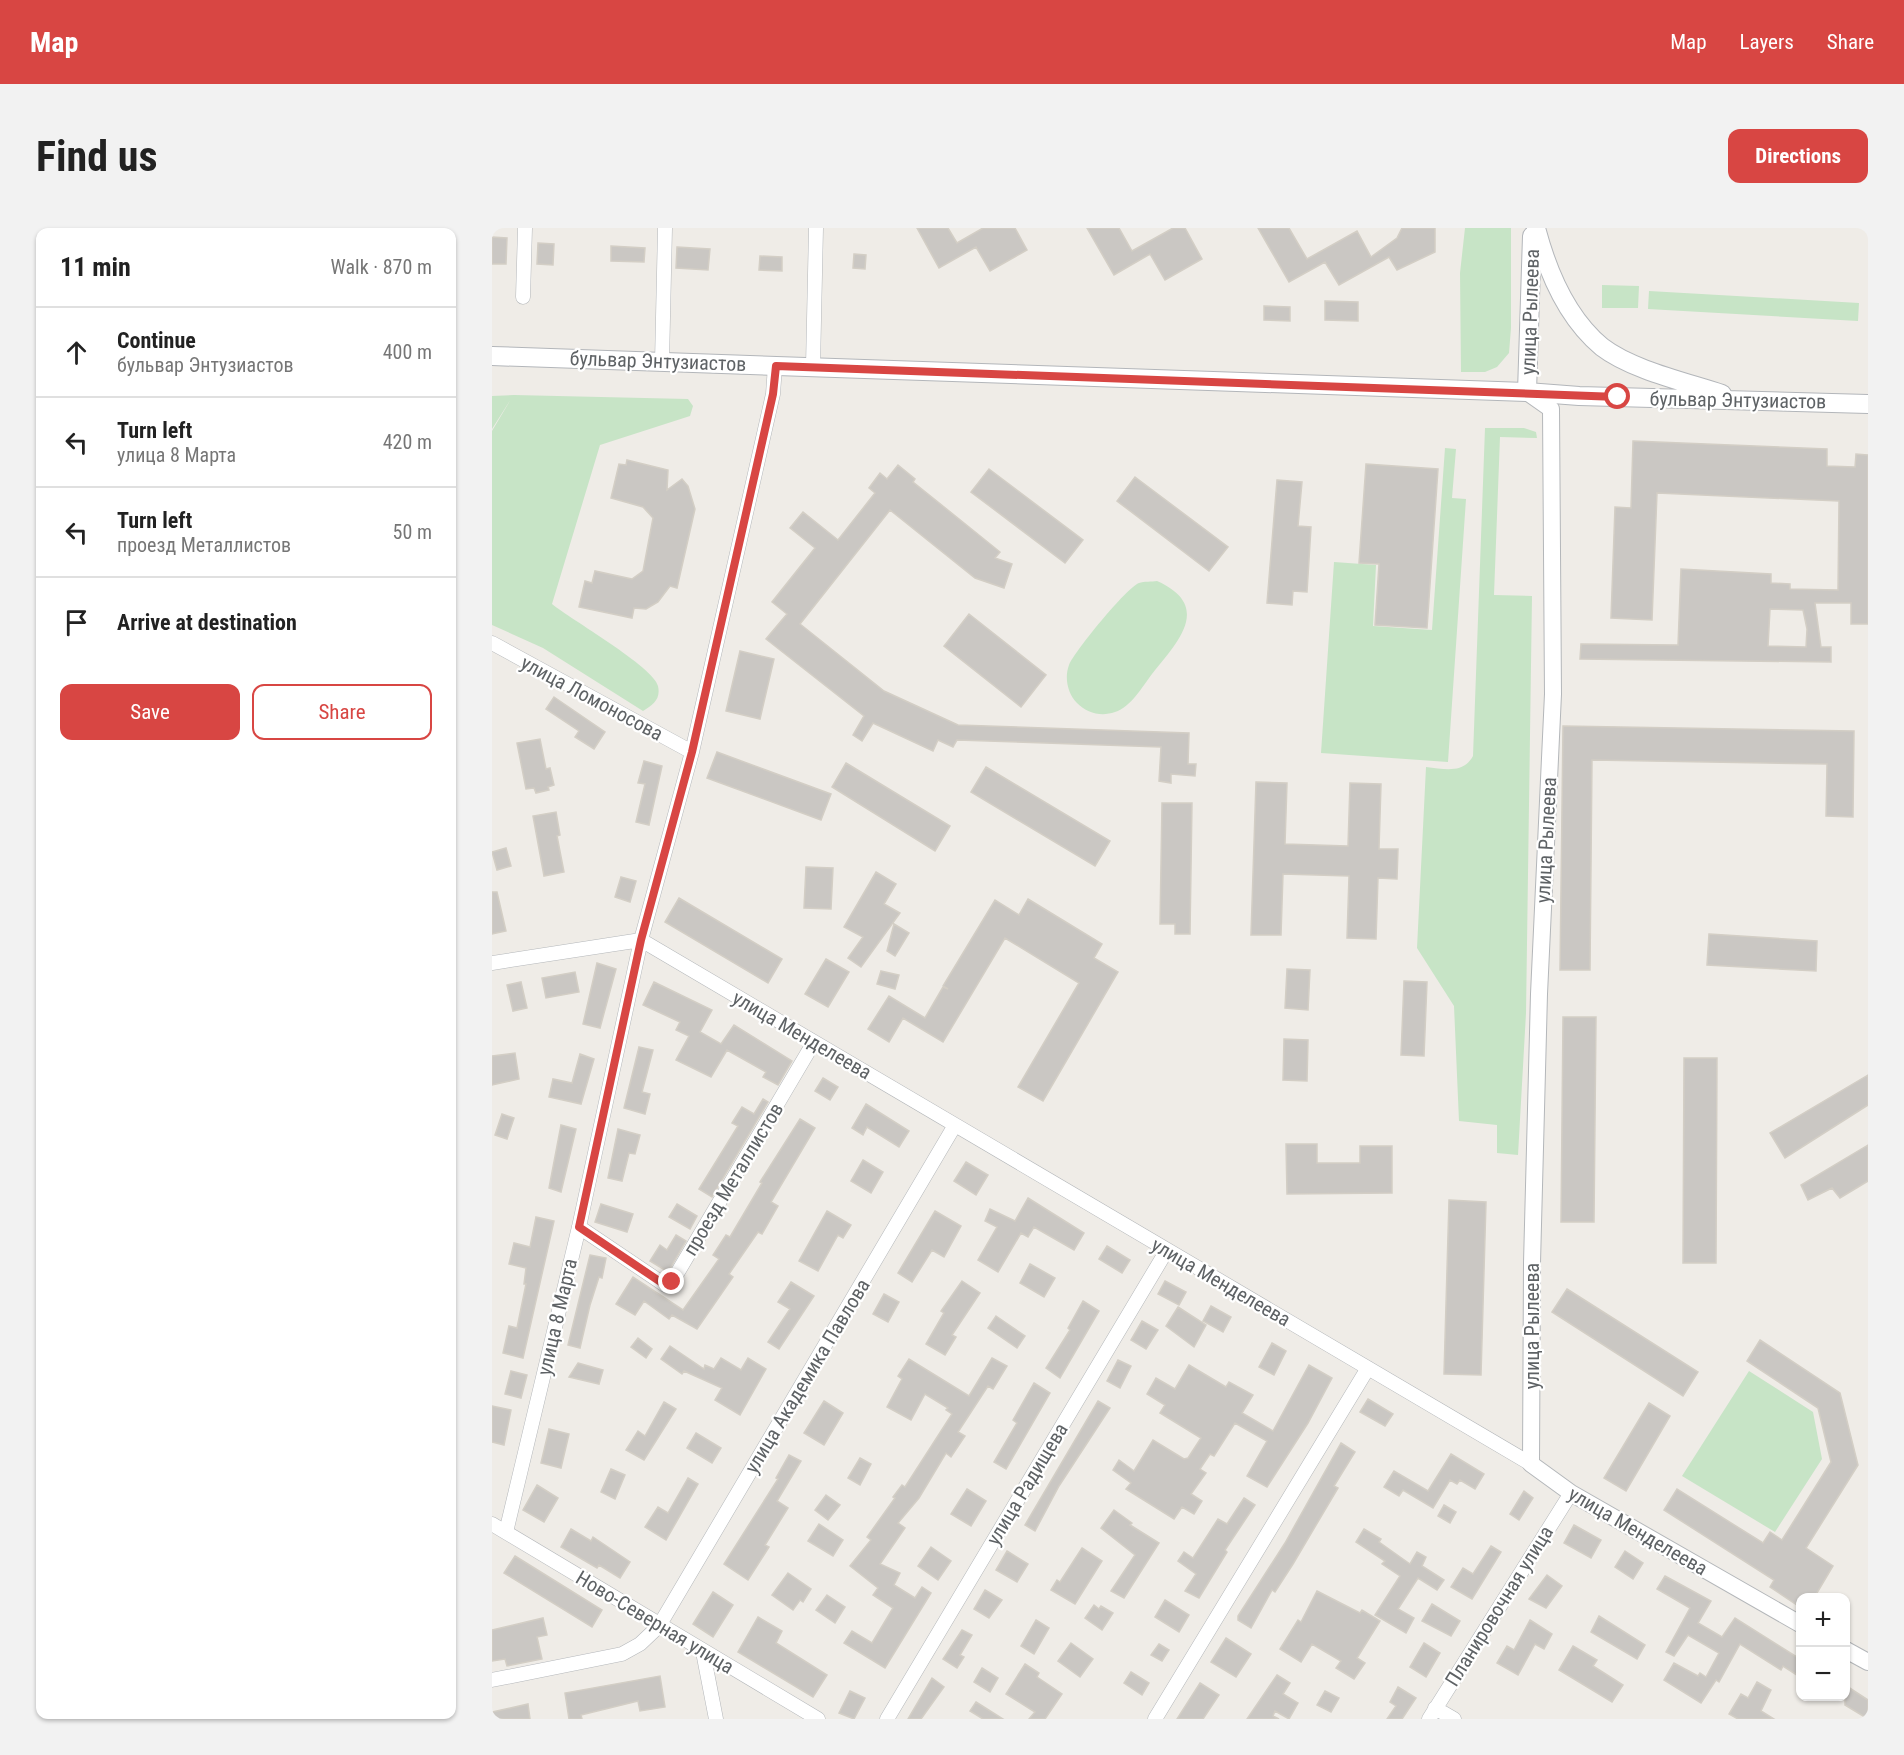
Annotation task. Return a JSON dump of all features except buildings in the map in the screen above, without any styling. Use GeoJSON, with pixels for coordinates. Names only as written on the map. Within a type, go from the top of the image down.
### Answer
{"type":"FeatureCollection","features":[{"type":"Feature","properties":{"kind":"main road","name":"улица Рылеева"},"geometry":{"type":"LineString","coordinates":[[1527,392],[1534,228]]}},
{"type":"Feature","properties":{"kind":"main road"},"geometry":{"type":"LineString","coordinates":[[1534,228],[1545,262],[1560,292],[1577,319],[1602,346],[1656,372],[1741,400]]}},
{"type":"Feature","properties":{"kind":"main road","name":"бульвар Энтузиастов"},"geometry":{"type":"LineString","coordinates":[[492,356],[1868,404]]}},
{"type":"Feature","properties":{"kind":"street"},"geometry":{"type":"LineString","coordinates":[[524,297],[525,228]]}},
{"type":"Feature","properties":{"kind":"street"},"geometry":{"type":"LineString","coordinates":[[662,362],[665,228]]}},
{"type":"Feature","properties":{"kind":"street"},"geometry":{"type":"LineString","coordinates":[[813,366],[816,228]]}},
{"type":"Feature","properties":{"kind":"street","name":"улица 8 Марта"},"geometry":{"type":"LineString","coordinates":[[506,1532],[579,1227],[641,940],[692,752],[773,394],[776,366]]}},
{"type":"Feature","properties":{"kind":"street","name":"улица Рылеева"},"geometry":{"type":"LineString","coordinates":[[1527,392],[1551,409],[1553,673],[1539,994],[1532,1263],[1531,1464]]}},
{"type":"Feature","properties":{"kind":"street","name":"улица Ломоносова"},"geometry":{"type":"LineString","coordinates":[[492,643],[692,752]]}},
{"type":"Feature","properties":{"kind":"street"},"geometry":{"type":"LineString","coordinates":[[492,963],[641,940]]}},
{"type":"Feature","properties":{"kind":"street","name":"улица Менделеева"},"geometry":{"type":"LineString","coordinates":[[641,940],[1531,1464],[1571,1493],[1796,1622]]}},
{"type":"Feature","properties":{"kind":"street","name":"проезд Металлистов"},"geometry":{"type":"LineString","coordinates":[[579,1227],[665,1285],[672,1282],[814,1042]]}},
{"type":"Feature","properties":{"kind":"street","name":"улица Академика Павлова"},"geometry":{"type":"LineString","coordinates":[[492,1680],[622,1654],[640,1644],[659,1626],[955,1125]]}},
{"type":"Feature","properties":{"kind":"street","name":"улица Радищева"},"geometry":{"type":"LineString","coordinates":[[887,1719],[1167,1250]]}},
{"type":"Feature","properties":{"kind":"street"},"geometry":{"type":"LineString","coordinates":[[1155,1719],[1368,1368]]}},
{"type":"Feature","properties":{"kind":"street","name":"Планировочная улица"},"geometry":{"type":"LineString","coordinates":[[1432,1713],[1571,1493]]}},
{"type":"Feature","properties":{"kind":"street","name":"Ново-Северная улица"},"geometry":{"type":"LineString","coordinates":[[492,1524],[659,1626],[818,1719]]}},
{"type":"Feature","properties":{"kind":"street"},"geometry":{"type":"LineString","coordinates":[[703,1652],[716,1719]]}},
{"type":"Feature","properties":{"kind":"street"},"geometry":{"type":"LineString","coordinates":[[1850,1653],[1868,1662]]}},
{"type":"Feature","properties":{"kind":"street"},"geometry":{"type":"LineString","coordinates":[[1432,1713],[1454,1719]]}},
{"type":"Feature","properties":{"kind":"green space"},"geometry":{"type":"Polygon","coordinates":[[[1465,228],[1511,228],[1509,353],[1497,367],[1485,372],[1461,372],[1460,273],[1465,228]]]}},
{"type":"Feature","properties":{"kind":"green space"},"geometry":{"type":"Polygon","coordinates":[[[1602,285],[1639,286],[1638,308],[1602,308],[1602,285]]]}},
{"type":"Feature","properties":{"kind":"green space"},"geometry":{"type":"Polygon","coordinates":[[[1649,291],[1859,303],[1858,321],[1648,309],[1649,291]]]}},
{"type":"Feature","properties":{"kind":"green space"},"geometry":{"type":"Polygon","coordinates":[[[492,396],[688,399],[693,406],[690,416],[600,445],[552,604],[627,656],[653,678],[658,686],[658,695],[653,704],[643,711],[543,648],[492,625],[492,431],[511,399],[492,429],[492,396]]]}},
{"type":"Feature","properties":{"kind":"green space"},"geometry":{"type":"Polygon","coordinates":[[[1485,428],[1524,428],[1536,432],[1537,438],[1500,437],[1494,595],[1532,596],[1526,1013],[1518,1155],[1497,1153],[1497,1125],[1459,1121],[1454,1006],[1417,948],[1426,767],[1459,768],[1469,762],[1473,756],[1485,428]]]}},
{"type":"Feature","properties":{"kind":"green space"},"geometry":{"type":"Polygon","coordinates":[[[1445,448],[1456,449],[1452,498],[1466,499],[1448,762],[1321,753],[1334,562],[1376,565],[1373,626],[1432,630],[1445,448]]]}},
{"type":"Feature","properties":{"kind":"green space"},"geometry":{"type":"Polygon","coordinates":[[[1157,581],[1174,591],[1184,602],[1187,613],[1180,637],[1126,706],[1105,714],[1085,709],[1071,695],[1067,675],[1069,665],[1101,621],[1133,587],[1141,582],[1157,581]]]}},
{"type":"Feature","properties":{"kind":"green space"},"geometry":{"type":"Polygon","coordinates":[[[1749,1371],[1813,1412],[1822,1459],[1775,1532],[1682,1476],[1749,1371]]]}},
{"type":"Feature","properties":{"kind":"route"},"geometry":{"type":"LineString","coordinates":[[672,1282],[665,1285],[579,1227],[641,940],[692,752],[773,394],[776,366],[1618,397]]}}]}
